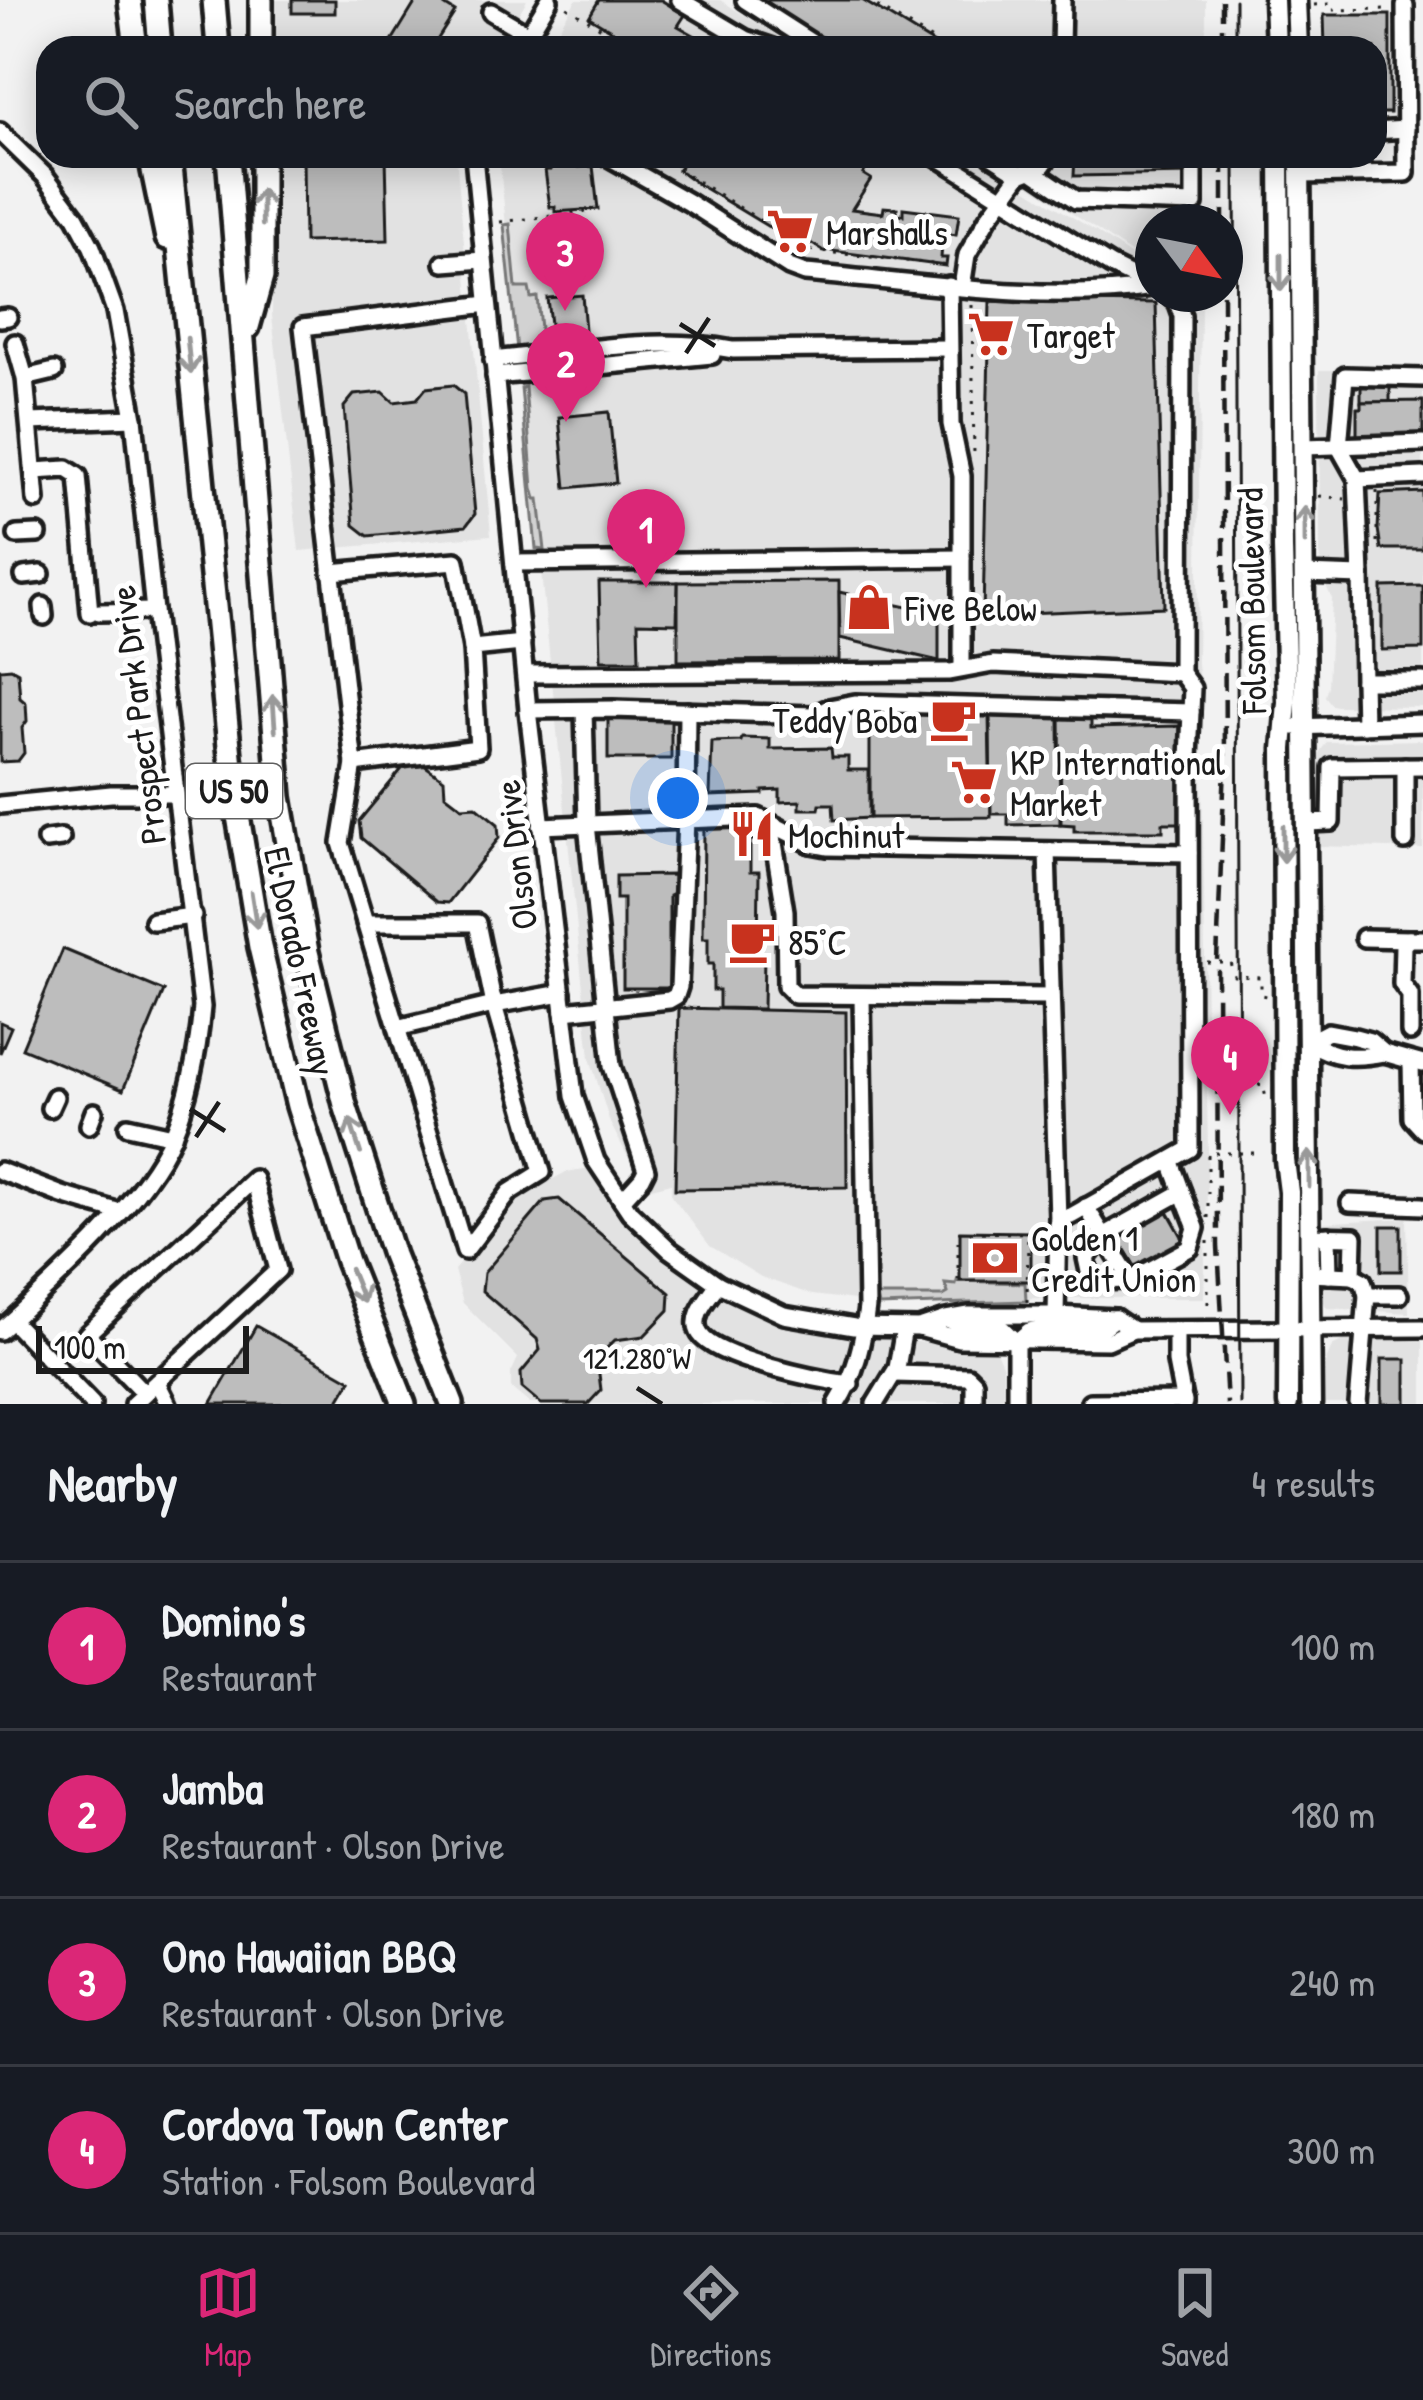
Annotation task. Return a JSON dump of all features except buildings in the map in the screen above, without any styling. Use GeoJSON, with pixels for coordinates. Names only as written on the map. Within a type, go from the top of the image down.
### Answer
{"type":"FeatureCollection","features":[{"type":"Feature","properties":{"kind":"highway"},"geometry":{"type":"LineString","coordinates":[[130,0],[134,36]]}},
{"type":"Feature","properties":{"kind":"highway"},"geometry":{"type":"LineString","coordinates":[[156,0],[159,36]]}},
{"type":"Feature","properties":{"kind":"highway"},"geometry":{"type":"LineString","coordinates":[[214,0],[217,36]]}},
{"type":"Feature","properties":{"kind":"highway"},"geometry":{"type":"LineString","coordinates":[[261,0],[261,36]]}},
{"type":"Feature","properties":{"kind":"highway"},"geometry":{"type":"LineString","coordinates":[[153,168],[184,315]]}},
{"type":"Feature","properties":{"kind":"highway","name":"El Dorado Freeway"},"geometry":{"type":"LineString","coordinates":[[171,168],[233,786],[260,947],[298,1106],[347,1261],[404,1404]]}},
{"type":"Feature","properties":{"kind":"highway","name":"El Dorado Freeway"},"geometry":{"type":"LineString","coordinates":[[229,168],[280,796],[307,952],[345,1105],[393,1255],[452,1404]]}},
{"type":"Feature","properties":{"kind":"highway"},"geometry":{"type":"LineString","coordinates":[[245,339],[262,277],[262,168]]}},
{"type":"Feature","properties":{"kind":"main road"},"geometry":{"type":"LineString","coordinates":[[1274,0],[1276,36]]}},
{"type":"Feature","properties":{"kind":"main road"},"geometry":{"type":"LineString","coordinates":[[1300,36],[1305,2]]}},
{"type":"Feature","properties":{"kind":"main road","name":"Folsom Boulevard"},"geometry":{"type":"LineString","coordinates":[[1280,168],[1288,1404]]}},
{"type":"Feature","properties":{"kind":"main road","name":"Folsom Boulevard"},"geometry":{"type":"LineString","coordinates":[[1301,168],[1309,1042],[1319,1274],[1310,1328],[1311,1404]]}},
{"type":"Feature","properties":{"kind":"main road"},"geometry":{"type":"LineString","coordinates":[[1283,885],[1294,896],[1295,1019],[1309,1042]]}},
{"type":"Feature","properties":{"kind":"street"},"geometry":{"type":"LineString","coordinates":[[527,36],[549,0]]}},
{"type":"Feature","properties":{"kind":"street"},"geometry":{"type":"LineString","coordinates":[[680,0],[741,36]]}},
{"type":"Feature","properties":{"kind":"street"},"geometry":{"type":"LineString","coordinates":[[745,0],[801,36]]}},
{"type":"Feature","properties":{"kind":"street"},"geometry":{"type":"LineString","coordinates":[[1061,36],[1062,0]]}},
{"type":"Feature","properties":{"kind":"street"},"geometry":{"type":"LineString","coordinates":[[1369,168],[1406,173],[1410,8]]}},
{"type":"Feature","properties":{"kind":"street"},"geometry":{"type":"LineString","coordinates":[[491,12],[518,36]]}},
{"type":"Feature","properties":{"kind":"street"},"geometry":{"type":"LineString","coordinates":[[1387,130],[1406,129]]}},
{"type":"Feature","properties":{"kind":"street","name":"Prospect Park Drive"},"geometry":{"type":"LineString","coordinates":[[0,132],[56,189],[92,247],[115,310],[134,418],[202,1007],[192,1072],[172,1136],[120,1212],[6,1326]]}},
{"type":"Feature","properties":{"kind":"street","name":"Olson Drive"},"geometry":{"type":"LineString","coordinates":[[475,168],[528,710],[574,1096],[596,1161],[630,1212],[670,1250],[718,1284],[784,1315],[864,1328],[911,1328],[959,1340],[1016,1342],[1108,1341],[1132,1330],[1423,1328]]}},
{"type":"Feature","properties":{"kind":"street"},"geometry":{"type":"LineString","coordinates":[[628,168],[805,273],[1015,291],[1153,287],[955,168]]}},
{"type":"Feature","properties":{"kind":"street"},"geometry":{"type":"LineString","coordinates":[[1017,168],[1076,200],[1194,204],[1194,168]]}},
{"type":"Feature","properties":{"kind":"street"},"geometry":{"type":"LineString","coordinates":[[962,669],[962,476],[951,424],[948,348],[956,286],[967,255],[1002,197],[1035,168]]}},
{"type":"Feature","properties":{"kind":"street"},"geometry":{"type":"LineString","coordinates":[[444,262],[483,260]]}},
{"type":"Feature","properties":{"kind":"street"},"geometry":{"type":"LineString","coordinates":[[365,923],[477,923],[494,1005],[542,1172],[509,1192],[465,1251],[398,1028],[365,923],[341,843],[354,764],[302,327],[488,304]]}},
{"type":"Feature","properties":{"kind":"street"},"geometry":{"type":"LineString","coordinates":[[1058,1220],[1190,1149],[1192,688],[1181,673],[1181,312]]}},
{"type":"Feature","properties":{"kind":"street"},"geometry":{"type":"LineString","coordinates":[[15,343],[25,378],[36,500]]}},
{"type":"Feature","properties":{"kind":"street"},"geometry":{"type":"LineString","coordinates":[[494,368],[643,345],[733,350],[948,348]]}},
{"type":"Feature","properties":{"kind":"street"},"geometry":{"type":"LineString","coordinates":[[25,378],[54,371]]}},
{"type":"Feature","properties":{"kind":"street"},"geometry":{"type":"LineString","coordinates":[[1364,725],[1357,479],[1340,447],[1345,376],[1423,378]]}},
{"type":"Feature","properties":{"kind":"street"},"geometry":{"type":"LineString","coordinates":[[30,422],[134,418]]}},
{"type":"Feature","properties":{"kind":"street"},"geometry":{"type":"LineString","coordinates":[[1304,447],[1423,443]]}},
{"type":"Feature","properties":{"kind":"street"},"geometry":{"type":"LineString","coordinates":[[34,471],[67,469],[78,476],[94,612],[154,611]]}},
{"type":"Feature","properties":{"kind":"street"},"geometry":{"type":"LineString","coordinates":[[1357,479],[1423,476]]}},
{"type":"Feature","properties":{"kind":"street"},"geometry":{"type":"LineString","coordinates":[[17,536],[38,534]]}},
{"type":"Feature","properties":{"kind":"street"},"geometry":{"type":"LineString","coordinates":[[514,563],[962,558]]}},
{"type":"Feature","properties":{"kind":"street"},"geometry":{"type":"LineString","coordinates":[[331,572],[456,561],[472,648],[478,748],[354,764]]}},
{"type":"Feature","properties":{"kind":"street"},"geometry":{"type":"LineString","coordinates":[[1305,574],[1361,576]]}},
{"type":"Feature","properties":{"kind":"street"},"geometry":{"type":"LineString","coordinates":[[472,648],[522,643]]}},
{"type":"Feature","properties":{"kind":"street"},"geometry":{"type":"LineString","coordinates":[[525,674],[950,672],[993,664],[1181,673]]}},
{"type":"Feature","properties":{"kind":"street"},"geometry":{"type":"LineString","coordinates":[[1363,681],[1423,681]]}},
{"type":"Feature","properties":{"kind":"street"},"geometry":{"type":"LineString","coordinates":[[528,710],[813,715],[855,703],[1191,712]]}},
{"type":"Feature","properties":{"kind":"street"},"geometry":{"type":"LineString","coordinates":[[584,710],[587,824],[612,1066],[646,1170],[622,1200]]}},
{"type":"Feature","properties":{"kind":"street"},"geometry":{"type":"LineString","coordinates":[[564,1011],[676,996],[687,711]]}},
{"type":"Feature","properties":{"kind":"street"},"geometry":{"type":"LineString","coordinates":[[1285,727],[1423,723]]}},
{"type":"Feature","properties":{"kind":"street"},"geometry":{"type":"LineString","coordinates":[[1307,824],[1331,822],[1332,767],[1414,766],[1405,841]]}},
{"type":"Feature","properties":{"kind":"street"},"geometry":{"type":"LineString","coordinates":[[0,805],[111,794],[176,794]]}},
{"type":"Feature","properties":{"kind":"street"},"geometry":{"type":"LineString","coordinates":[[111,794],[113,815]]}},
{"type":"Feature","properties":{"kind":"street"},"geometry":{"type":"LineString","coordinates":[[542,826],[758,817],[811,844],[827,847],[1189,853]]}},
{"type":"Feature","properties":{"kind":"street"},"geometry":{"type":"LineString","coordinates":[[772,824],[785,911],[786,986],[794,995],[1051,997]]}},
{"type":"Feature","properties":{"kind":"street"},"geometry":{"type":"LineString","coordinates":[[1047,850],[1057,1316]]}},
{"type":"Feature","properties":{"kind":"street"},"geometry":{"type":"LineString","coordinates":[[153,921],[193,916]]}},
{"type":"Feature","properties":{"kind":"street"},"geometry":{"type":"LineString","coordinates":[[1364,938],[1416,939]]}},
{"type":"Feature","properties":{"kind":"street"},"geometry":{"type":"LineString","coordinates":[[1410,1032],[1402,945],[1416,939]]}},
{"type":"Feature","properties":{"kind":"street"},"geometry":{"type":"LineString","coordinates":[[398,1028],[562,993]]}},
{"type":"Feature","properties":{"kind":"street"},"geometry":{"type":"LineString","coordinates":[[837,1404],[850,1384],[867,1306],[862,997]]}},
{"type":"Feature","properties":{"kind":"street"},"geometry":{"type":"LineString","coordinates":[[1309,1042],[1329,1054],[1384,1053],[1417,1063],[1412,1118],[1423,1130]]}},
{"type":"Feature","properties":{"kind":"street"},"geometry":{"type":"LineString","coordinates":[[128,1126],[172,1136]]}},
{"type":"Feature","properties":{"kind":"street"},"geometry":{"type":"LineString","coordinates":[[1171,1162],[1196,1228],[1190,1248],[1130,1280],[1091,1281],[1086,1258],[1105,1235],[1182,1192]]}},
{"type":"Feature","properties":{"kind":"street"},"geometry":{"type":"LineString","coordinates":[[13,1176],[120,1212]]}},
{"type":"Feature","properties":{"kind":"street"},"geometry":{"type":"LineString","coordinates":[[145,1393],[278,1270],[254,1180],[87,1334],[145,1393],[168,1404]]}},
{"type":"Feature","properties":{"kind":"street"},"geometry":{"type":"LineString","coordinates":[[1349,1203],[1423,1207]]}},
{"type":"Feature","properties":{"kind":"street"},"geometry":{"type":"LineString","coordinates":[[1086,1207],[1130,1280]]}},
{"type":"Feature","properties":{"kind":"street"},"geometry":{"type":"LineString","coordinates":[[1318,1236],[1354,1238],[1353,1276]]}},
{"type":"Feature","properties":{"kind":"street"},"geometry":{"type":"LineString","coordinates":[[1319,1274],[1363,1281],[1366,1327],[1358,1404]]}},
{"type":"Feature","properties":{"kind":"street"},"geometry":{"type":"LineString","coordinates":[[718,1284],[699,1310],[700,1335],[715,1346],[791,1374],[850,1384]]}},
{"type":"Feature","properties":{"kind":"street"},"geometry":{"type":"LineString","coordinates":[[1367,1295],[1399,1295]]}},
{"type":"Feature","properties":{"kind":"street","name":"Olson Drive"},"geometry":{"type":"LineString","coordinates":[[911,1328],[969,1316],[1115,1318]]}},
{"type":"Feature","properties":{"kind":"street"},"geometry":{"type":"LineString","coordinates":[[946,1318],[958,1326],[1003,1329],[1016,1342],[1016,1404]]}},
{"type":"Feature","properties":{"kind":"street"},"geometry":{"type":"LineString","coordinates":[[1016,1342],[1038,1328],[1100,1330],[1115,1318],[1132,1330]]}},
{"type":"Feature","properties":{"kind":"street"},"geometry":{"type":"LineString","coordinates":[[6,1326],[92,1404]]}},
{"type":"Feature","properties":{"kind":"street"},"geometry":{"type":"LineString","coordinates":[[875,1404],[894,1374],[911,1328]]}},
{"type":"Feature","properties":{"kind":"street"},"geometry":{"type":"LineString","coordinates":[[1090,1402],[1184,1402],[1176,1330]]}},
{"type":"Feature","properties":{"kind":"street"},"geometry":{"type":"LineString","coordinates":[[894,1374],[968,1376],[974,1382],[974,1404]]}},
{"type":"Feature","properties":{"kind":"path"},"geometry":{"type":"LineString","coordinates":[[867,0],[926,36]]}},
{"type":"Feature","properties":{"kind":"path"},"geometry":{"type":"LineString","coordinates":[[1305,2],[1328,4],[1329,10],[1392,8],[1392,19],[1410,8]]}},
{"type":"Feature","properties":{"kind":"path"},"geometry":{"type":"LineString","coordinates":[[567,7],[614,36]]}},
{"type":"Feature","properties":{"kind":"path"},"geometry":{"type":"LineString","coordinates":[[676,168],[808,250],[956,266]]}},
{"type":"Feature","properties":{"kind":"path"},"geometry":{"type":"LineString","coordinates":[[500,222],[586,212]]}},
{"type":"Feature","properties":{"kind":"path"},"geometry":{"type":"LineString","coordinates":[[1377,490],[1377,543]]}},
{"type":"Feature","properties":{"kind":"path"},"geometry":{"type":"LineString","coordinates":[[1234,976],[1261,977],[1261,995],[1266,996]]}},
{"type":"Feature","properties":{"kind":"path"},"geometry":{"type":"LineString","coordinates":[[1234,1084],[1263,1084],[1266,1098]]}},
{"type":"Feature","properties":{"kind":"path"},"geometry":{"type":"LineString","coordinates":[[1208,1304],[1208,1154],[1261,1153]]}},
{"type":"Feature","properties":{"kind":"path"},"geometry":{"type":"LineString","coordinates":[[958,1280],[958,1232],[1031,1233],[1027,1303]]}},
{"type":"Feature","properties":{"kind":"shaded area"},"geometry":{"type":"Polygon","coordinates":[[[274,0],[527,0],[505,36],[272,36],[274,0]]]}},
{"type":"Feature","properties":{"kind":"shaded area"},"geometry":{"type":"Polygon","coordinates":[[[576,0],[720,0],[778,36],[554,36],[576,0]]]}},
{"type":"Feature","properties":{"kind":"shaded area"},"geometry":{"type":"Polygon","coordinates":[[[734,0],[1206,0],[1206,36],[792,36],[734,0]]]}},
{"type":"Feature","properties":{"kind":"shaded area"},"geometry":{"type":"Polygon","coordinates":[[[271,168],[457,168],[491,535],[299,551],[272,316],[271,168]]]}},
{"type":"Feature","properties":{"kind":"shaded area"},"geometry":{"type":"Polygon","coordinates":[[[500,168],[993,168],[1135,259],[1135,312],[1201,312],[1197,664],[1208,1153],[1204,1298],[881,1303],[812,1295],[761,1277],[710,1246],[671,1195],[671,1183],[648,1189],[610,1123],[590,1058],[500,168]]]}},
{"type":"Feature","properties":{"kind":"shaded area"},"geometry":{"type":"Polygon","coordinates":[[[1005,168],[1204,168],[1203,204],[1135,204],[1135,256],[1005,168]]]}},
{"type":"Feature","properties":{"kind":"shaded area"},"geometry":{"type":"Polygon","coordinates":[[[510,224],[516,288],[529,288],[531,298],[537,297],[542,350],[517,350],[504,225],[510,224]]]}},
{"type":"Feature","properties":{"kind":"shaded area"},"geometry":{"type":"Polygon","coordinates":[[[1319,370],[1423,370],[1423,707],[1337,706],[1325,696],[1332,599],[1320,557],[1319,370]]]}},
{"type":"Feature","properties":{"kind":"shaded area"},"geometry":{"type":"Polygon","coordinates":[[[525,387],[533,488],[539,499],[545,550],[536,549],[521,388],[525,387]]]}},
{"type":"Feature","properties":{"kind":"shaded area"},"geometry":{"type":"Polygon","coordinates":[[[1423,740],[1423,849],[1316,846],[1316,757],[1327,742],[1423,740]]]}},
{"type":"Feature","properties":{"kind":"shaded area"},"geometry":{"type":"Polygon","coordinates":[[[591,1168],[642,1236],[682,1272],[736,1305],[790,1327],[996,1351],[1003,1367],[1004,1404],[530,1404],[511,1388],[518,1358],[463,1303],[454,1270],[514,1200],[566,1172],[591,1168]]]}},
{"type":"Feature","properties":{"kind":"shaded area"},"geometry":{"type":"Polygon","coordinates":[[[1407,1218],[1409,1313],[1327,1308],[1317,1290],[1315,1223],[1407,1218]]]}},
{"type":"Feature","properties":{"kind":"shaded area"},"geometry":{"type":"Polygon","coordinates":[[[957,1281],[1025,1283],[1026,1301],[879,1306],[877,1296],[943,1296],[948,1293],[945,1284],[956,1285],[957,1281]]]}},
{"type":"Feature","properties":{"kind":"shaded area"},"geometry":{"type":"Polygon","coordinates":[[[1347,1338],[1423,1341],[1423,1404],[1325,1404],[1325,1364],[1332,1346],[1347,1338]]]}},
{"type":"Feature","properties":{"kind":"tram line"},"geometry":{"type":"LineString","coordinates":[[1235,0],[1235,36]]}},
{"type":"Feature","properties":{"kind":"tram line"},"geometry":{"type":"LineString","coordinates":[[1235,168],[1240,1404]]}},
{"type":"Feature","properties":{"kind":"railway"},"geometry":{"type":"LineString","coordinates":[[1222,0],[1222,36]]}},
{"type":"Feature","properties":{"kind":"railway"},"geometry":{"type":"LineString","coordinates":[[1223,168],[1223,204]]}},
{"type":"Feature","properties":{"kind":"railway"},"geometry":{"type":"LineString","coordinates":[[1223,312],[1225,765],[1217,961],[1218,1246],[1227,1404]]}},
{"type":"Feature","properties":{"kind":"place","name":"Marshalls"},"geometry":{"type":"Point","coordinates":[790,231]}},
{"type":"Feature","properties":{"kind":"place","name":"Ono Hawaiian BBQ"},"geometry":{"type":"Point","coordinates":[565,311]}},
{"type":"Feature","properties":{"kind":"place","name":"Target"},"geometry":{"type":"Point","coordinates":[991,334]}},
{"type":"Feature","properties":{"kind":"place","name":"Jamba"},"geometry":{"type":"Point","coordinates":[566,422]}},
{"type":"Feature","properties":{"kind":"place","name":"Domino's"},"geometry":{"type":"Point","coordinates":[646,588]}},
{"type":"Feature","properties":{"kind":"place","name":"Five Below"},"geometry":{"type":"Point","coordinates":[869,607]}},
{"type":"Feature","properties":{"kind":"place","name":"Teddy Boba"},"geometry":{"type":"Point","coordinates":[953,719]}},
{"type":"Feature","properties":{"kind":"place","name":"KP International Market"},"geometry":{"type":"Point","coordinates":[974,782]}},
{"type":"Feature","properties":{"kind":"place","name":"Mochinut"},"geometry":{"type":"Point","coordinates":[752,834]}},
{"type":"Feature","properties":{"kind":"place","name":"85°C"},"geometry":{"type":"Point","coordinates":[752,941]}},
{"type":"Feature","properties":{"kind":"place","name":"Cordova Town Center"},"geometry":{"type":"Point","coordinates":[1230,1115]}},
{"type":"Feature","properties":{"kind":"place","name":"Golden 1 Credit Union"},"geometry":{"type":"Point","coordinates":[995,1258]}}]}
